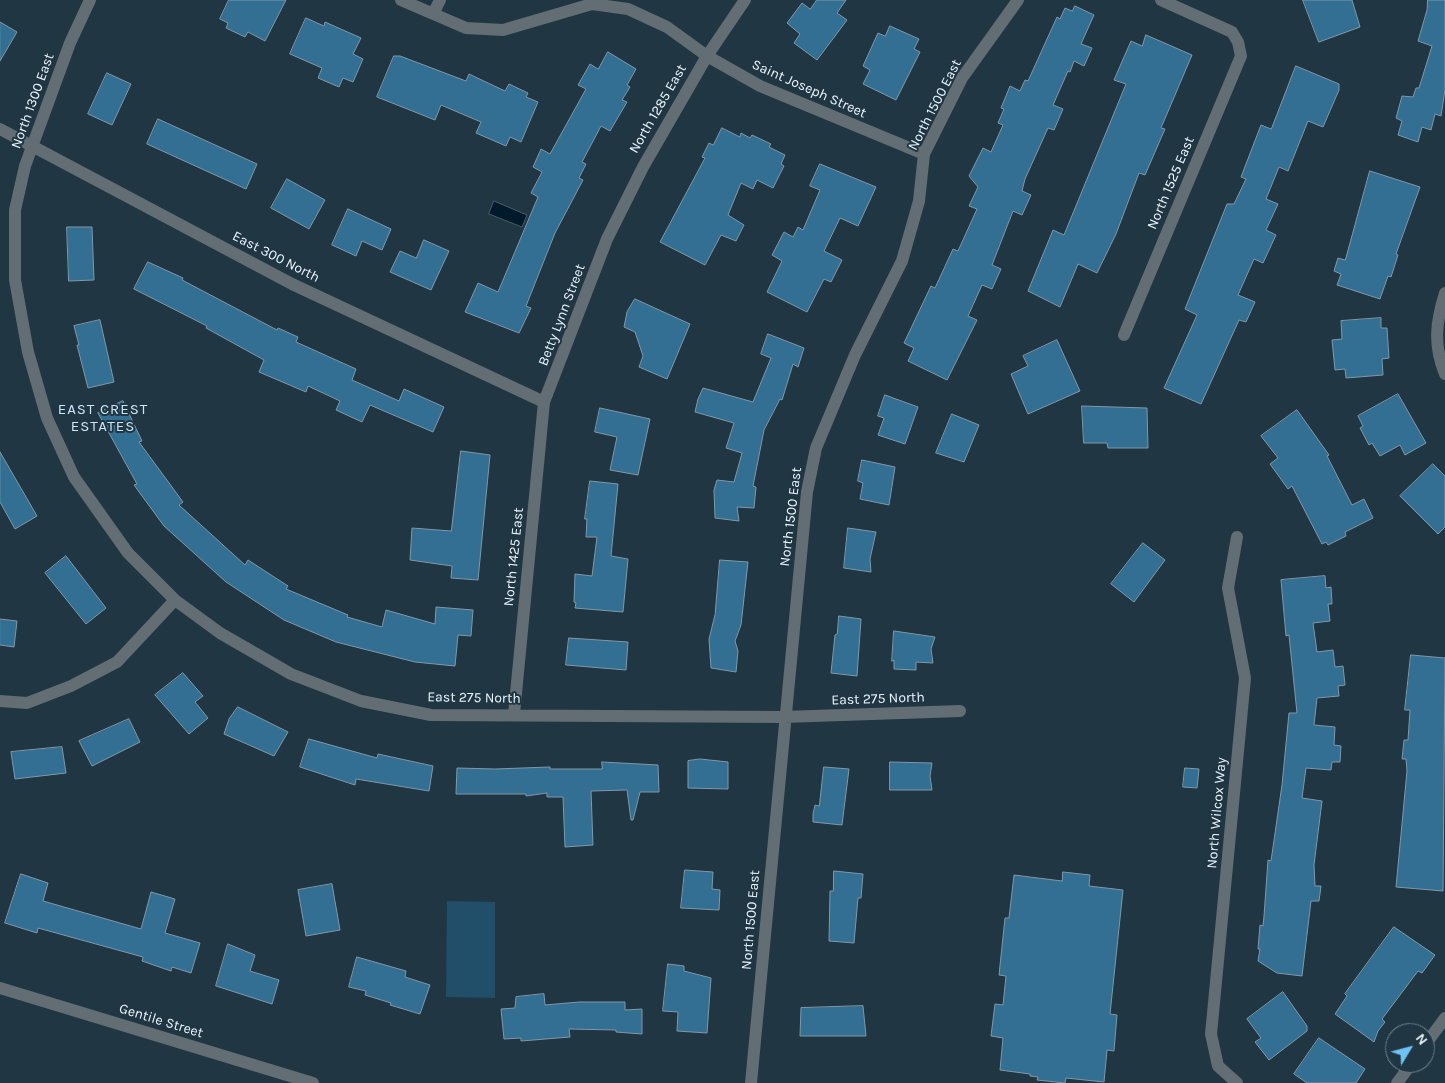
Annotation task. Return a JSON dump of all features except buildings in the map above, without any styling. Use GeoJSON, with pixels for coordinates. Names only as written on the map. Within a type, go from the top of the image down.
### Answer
{"type":"FeatureCollection","features":[{"type":"Feature","properties":{"kind":"street","name":"North 1300 East"},"geometry":{"type":"LineString","coordinates":[[74,477],[47,418],[28,352],[16,280],[15,210],[32,145],[70,43],[90,0]]}},
{"type":"Feature","properties":{"kind":"street","name":"Saint Joseph Street"},"geometry":{"type":"LineString","coordinates":[[401,0],[466,28],[503,30],[592,4],[628,9],[667,27],[707,56],[760,86],[924,154]]}},
{"type":"Feature","properties":{"kind":"street"},"geometry":{"type":"LineString","coordinates":[[433,14],[440,0]]}},
{"type":"Feature","properties":{"kind":"street","name":"North 1285 East"},"geometry":{"type":"LineString","coordinates":[[607,239],[643,167],[707,56],[744,0]]}},
{"type":"Feature","properties":{"kind":"street","name":"North 1500 East"},"geometry":{"type":"LineString","coordinates":[[751,1083],[784,717],[807,492],[816,448],[855,355],[902,261],[919,201],[924,154],[962,78],[1018,0]]}},
{"type":"Feature","properties":{"kind":"street","name":"North 1525 East"},"geometry":{"type":"LineString","coordinates":[[1124,336],[1241,56],[1238,42],[1232,32],[1161,0]]}},
{"type":"Feature","properties":{"kind":"street","name":"East 300 North"},"geometry":{"type":"LineString","coordinates":[[0,129],[292,284],[544,402]]}},
{"type":"Feature","properties":{"kind":"street","name":"Betty Lynn Street"},"geometry":{"type":"LineString","coordinates":[[544,402],[607,239]]}},
{"type":"Feature","properties":{"kind":"street"},"geometry":{"type":"LineString","coordinates":[[1445,292],[1436,321],[1438,358],[1445,374]]}},
{"type":"Feature","properties":{"kind":"street","name":"North 1425 East"},"geometry":{"type":"LineString","coordinates":[[514,714],[544,402]]}},
{"type":"Feature","properties":{"kind":"street","name":"East 275 North"},"geometry":{"type":"LineString","coordinates":[[74,477],[128,553],[175,600],[220,633],[291,674],[362,701],[431,715],[784,717],[960,711]]}},
{"type":"Feature","properties":{"kind":"street","name":"North Wilcox Way"},"geometry":{"type":"LineString","coordinates":[[1237,538],[1228,588],[1245,678],[1211,1034],[1218,1066],[1237,1083]]}},
{"type":"Feature","properties":{"kind":"street"},"geometry":{"type":"LineString","coordinates":[[0,701],[27,703],[71,686],[117,662],[175,600]]}},
{"type":"Feature","properties":{"kind":"street","name":"Gentile Street"},"geometry":{"type":"LineString","coordinates":[[0,988],[313,1083]]}},
{"type":"Feature","properties":{"kind":"street"},"geometry":{"type":"LineString","coordinates":[[1435,1032],[1445,1018]]}},
{"type":"Feature","properties":{"kind":"shaded area"},"geometry":{"type":"Polygon","coordinates":[[[494,201],[527,215],[522,227],[489,214],[494,201]]]}},
{"type":"Feature","properties":{"kind":"shaded area"},"geometry":{"type":"Polygon","coordinates":[[[447,901],[495,902],[495,998],[446,997],[447,901]]]}},
{"type":"Feature","properties":{"kind":"district","name":"EAST CREST ESTATES"},"geometry":{"type":"Point","coordinates":[103,418]}}]}
